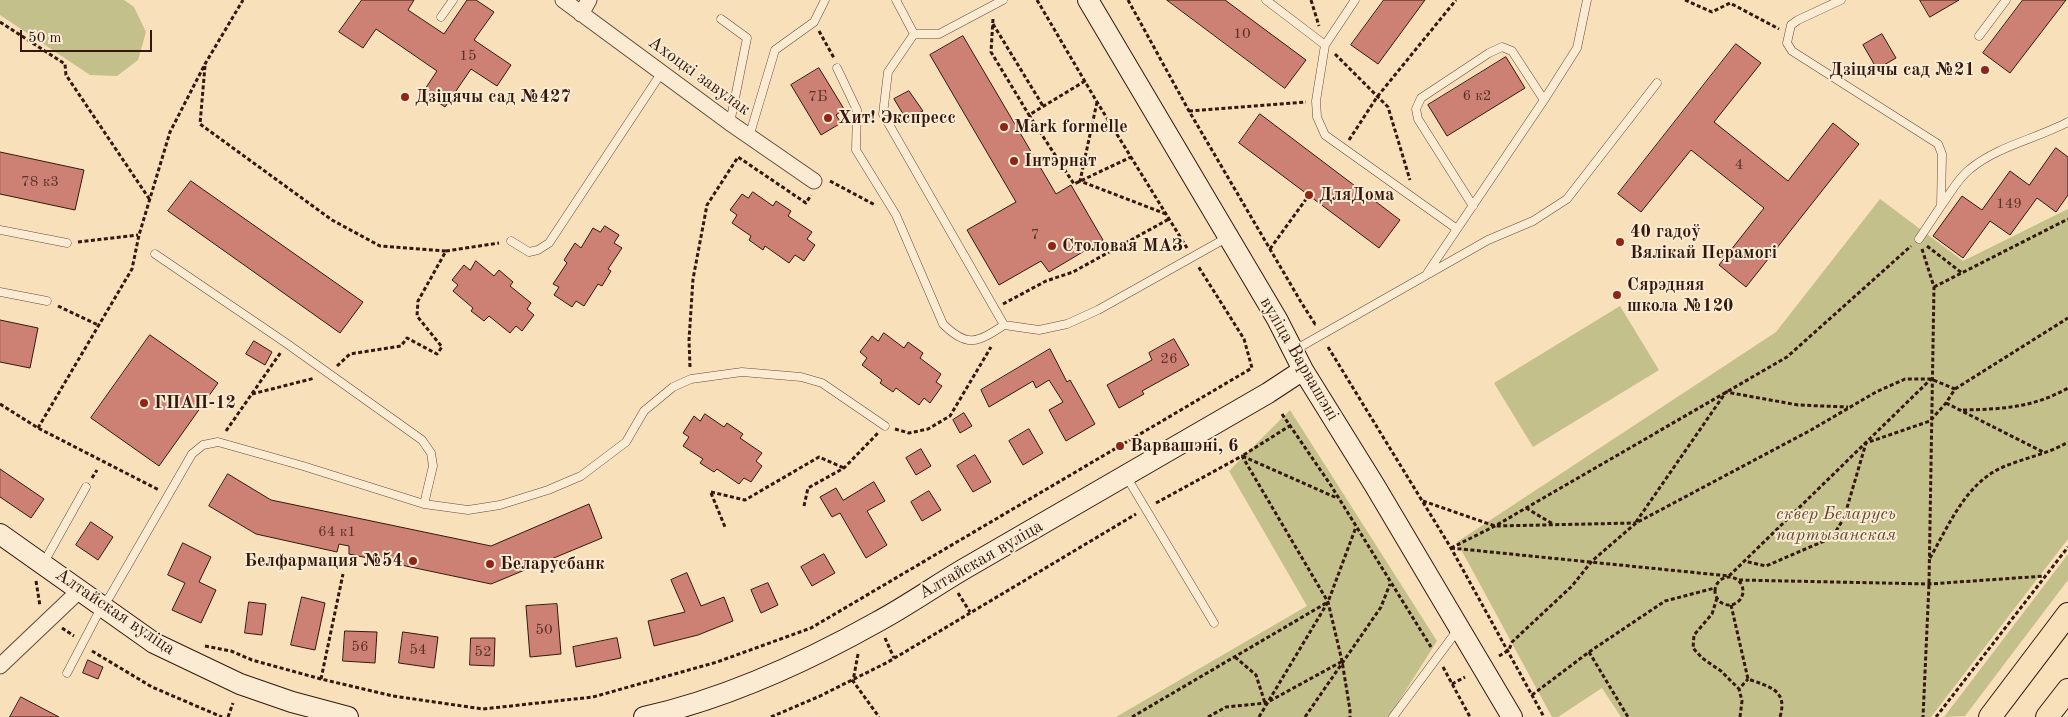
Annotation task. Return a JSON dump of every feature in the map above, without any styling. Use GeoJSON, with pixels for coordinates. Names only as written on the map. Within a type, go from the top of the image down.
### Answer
{"type":"FeatureCollection","features":[{"type":"Feature","properties":{"kind":"main road","name":"вуліца Варвашэні"},"geometry":{"type":"LineString","coordinates":[[1088,0],[1277,319],[1303,370],[1375,486],[1512,717]]}},
{"type":"Feature","properties":{"kind":"main road","name":"Алтайская вуліца"},"geometry":{"type":"LineString","coordinates":[[644,717],[668,712],[732,691],[863,630],[1268,393],[1303,370]]}},
{"type":"Feature","properties":{"kind":"main road","name":"Алтайская вуліца"},"geometry":{"type":"LineString","coordinates":[[0,534],[154,643],[240,684],[292,702],[348,717]]}},
{"type":"Feature","properties":{"kind":"main road"},"geometry":{"type":"LineString","coordinates":[[1990,717],[2068,614]]}},
{"type":"Feature","properties":{"kind":"main road"},"geometry":{"type":"LineString","coordinates":[[2047,717],[2068,690]]}},
{"type":"Feature","properties":{"kind":"street","name":"Ахоцкі завулак"},"geometry":{"type":"LineString","coordinates":[[562,0],[730,123],[819,184]]}},
{"type":"Feature","properties":{"kind":"street"},"geometry":{"type":"LineString","coordinates":[[582,14],[589,0]]}},
{"type":"Feature","properties":{"kind":"street"},"geometry":{"type":"LineString","coordinates":[[0,666],[28,641],[49,617],[80,590]]}},
{"type":"Feature","properties":{"kind":"lane"},"geometry":{"type":"LineString","coordinates":[[441,17],[453,0]]}},
{"type":"Feature","properties":{"kind":"lane"},"geometry":{"type":"LineString","coordinates":[[750,137],[775,50],[814,22],[826,0]]}},
{"type":"Feature","properties":{"kind":"lane"},"geometry":{"type":"LineString","coordinates":[[896,0],[914,34]]}},
{"type":"Feature","properties":{"kind":"lane"},"geometry":{"type":"LineString","coordinates":[[914,34],[939,34],[1003,0]]}},
{"type":"Feature","properties":{"kind":"lane"},"geometry":{"type":"LineString","coordinates":[[1266,0],[1325,45]]}},
{"type":"Feature","properties":{"kind":"lane"},"geometry":{"type":"LineString","coordinates":[[1355,0],[1325,45],[1318,79],[1316,101],[1317,117],[1324,135],[1457,228]]}},
{"type":"Feature","properties":{"kind":"lane"},"geometry":{"type":"LineString","coordinates":[[1426,274],[1577,48],[1587,0]]}},
{"type":"Feature","properties":{"kind":"lane"},"geometry":{"type":"LineString","coordinates":[[1841,0],[1791,25],[1787,43],[1792,51],[1938,144],[1942,154],[1941,206]]}},
{"type":"Feature","properties":{"kind":"lane"},"geometry":{"type":"LineString","coordinates":[[1979,36],[2006,0]]}},
{"type":"Feature","properties":{"kind":"lane"},"geometry":{"type":"LineString","coordinates":[[721,20],[747,38],[730,123]]}},
{"type":"Feature","properties":{"kind":"lane"},"geometry":{"type":"LineString","coordinates":[[914,34],[888,72],[882,114],[1004,325]]}},
{"type":"Feature","properties":{"kind":"lane"},"geometry":{"type":"LineString","coordinates":[[1473,206],[1418,119],[1416,110],[1421,98],[1489,53],[1502,47],[1512,51],[1544,100]]}},
{"type":"Feature","properties":{"kind":"lane"},"geometry":{"type":"LineString","coordinates":[[837,68],[857,110],[856,150],[896,215],[943,324],[956,336],[971,341],[989,335],[1004,325],[1039,330],[1067,324],[1098,310],[1228,237]]}},
{"type":"Feature","properties":{"kind":"lane"},"geometry":{"type":"LineString","coordinates":[[511,241],[529,252],[538,250],[549,243],[662,72]]}},
{"type":"Feature","properties":{"kind":"lane"},"geometry":{"type":"LineString","coordinates":[[1293,351],[1488,240],[1532,221],[1567,198],[1657,83]]}},
{"type":"Feature","properties":{"kind":"lane"},"geometry":{"type":"LineString","coordinates":[[1919,239],[1968,170],[1990,155],[2052,131],[2068,122]]}},
{"type":"Feature","properties":{"kind":"lane"},"geometry":{"type":"LineString","coordinates":[[0,230],[67,243]]}},
{"type":"Feature","properties":{"kind":"lane"},"geometry":{"type":"LineString","coordinates":[[155,254],[286,343],[422,440],[431,453],[433,466],[424,504]]}},
{"type":"Feature","properties":{"kind":"lane"},"geometry":{"type":"LineString","coordinates":[[0,292],[47,302]]}},
{"type":"Feature","properties":{"kind":"lane"},"geometry":{"type":"LineString","coordinates":[[67,673],[102,606],[120,580],[192,454],[203,445],[218,442],[303,466],[424,504],[468,510],[500,505],[548,490],[581,476],[626,442],[644,411],[673,387],[691,379],[742,372],[801,377],[822,384],[885,426]]}},
{"type":"Feature","properties":{"kind":"lane"},"geometry":{"type":"LineString","coordinates":[[1126,476],[1214,623]]}},
{"type":"Feature","properties":{"kind":"lane"},"geometry":{"type":"LineString","coordinates":[[43,564],[86,488]]}},
{"type":"Feature","properties":{"kind":"lane"},"geometry":{"type":"LineString","coordinates":[[1393,717],[1459,628]]}},
{"type":"Feature","properties":{"kind":"path"},"geometry":{"type":"LineString","coordinates":[[38,428],[132,269],[139,236],[170,132],[243,0]]}},
{"type":"Feature","properties":{"kind":"path"},"geometry":{"type":"LineString","coordinates":[[203,645],[231,651],[252,660],[321,679],[393,696],[483,709],[593,697],[717,662],[811,628],[1252,368],[1244,339],[1097,102],[1037,0]]}},
{"type":"Feature","properties":{"kind":"path"},"geometry":{"type":"LineString","coordinates":[[1128,0],[1189,111],[1315,324]]}},
{"type":"Feature","properties":{"kind":"path"},"geometry":{"type":"LineString","coordinates":[[1311,0],[1325,45],[1388,107],[1416,200]]}},
{"type":"Feature","properties":{"kind":"path"},"geometry":{"type":"LineString","coordinates":[[1344,149],[1377,96],[1456,0]]}},
{"type":"Feature","properties":{"kind":"path"},"geometry":{"type":"LineString","coordinates":[[1685,0],[1712,12],[1730,3],[1788,34]]}},
{"type":"Feature","properties":{"kind":"path"},"geometry":{"type":"LineString","coordinates":[[994,5],[991,52],[1074,184],[1131,157]]}},
{"type":"Feature","properties":{"kind":"path"},"geometry":{"type":"LineString","coordinates":[[0,22],[66,64],[66,75],[150,200]]}},
{"type":"Feature","properties":{"kind":"path"},"geometry":{"type":"LineString","coordinates":[[814,22],[837,68]]}},
{"type":"Feature","properties":{"kind":"path"},"geometry":{"type":"LineString","coordinates":[[993,24],[1044,106]]}},
{"type":"Feature","properties":{"kind":"path"},"geometry":{"type":"LineString","coordinates":[[206,64],[200,124],[332,220],[380,246],[446,251],[511,241]]}},
{"type":"Feature","properties":{"kind":"path"},"geometry":{"type":"LineString","coordinates":[[1029,115],[1085,81]]}},
{"type":"Feature","properties":{"kind":"path"},"geometry":{"type":"LineString","coordinates":[[1189,111],[1316,101]]}},
{"type":"Feature","properties":{"kind":"path"},"geometry":{"type":"LineString","coordinates":[[1080,181],[1097,102]]}},
{"type":"Feature","properties":{"kind":"path"},"geometry":{"type":"LineString","coordinates":[[691,379],[689,340],[693,279],[706,205],[738,157],[806,203],[819,184],[867,201]]}},
{"type":"Feature","properties":{"kind":"path"},"geometry":{"type":"LineString","coordinates":[[1080,181],[1166,214]]}},
{"type":"Feature","properties":{"kind":"path"},"geometry":{"type":"LineString","coordinates":[[1270,249],[1309,195]]}},
{"type":"Feature","properties":{"kind":"path"},"geometry":{"type":"LineString","coordinates":[[994,309],[1046,281],[1072,272],[1169,219]]}},
{"type":"Feature","properties":{"kind":"path"},"geometry":{"type":"LineString","coordinates":[[1934,287],[2068,219]]}},
{"type":"Feature","properties":{"kind":"path"},"geometry":{"type":"LineString","coordinates":[[67,243],[139,236]]}},
{"type":"Feature","properties":{"kind":"path"},"geometry":{"type":"LineString","coordinates":[[1919,239],[1962,273]]}},
{"type":"Feature","properties":{"kind":"path"},"geometry":{"type":"LineString","coordinates":[[1919,239],[1934,287],[1930,421],[1929,584],[1923,717]]}},
{"type":"Feature","properties":{"kind":"path"},"geometry":{"type":"LineString","coordinates":[[1451,548],[1495,526],[1787,357],[1919,239]]}},
{"type":"Feature","properties":{"kind":"path"},"geometry":{"type":"LineString","coordinates":[[350,354],[400,346],[407,338],[437,354],[442,347],[418,316],[418,301],[446,251]]}},
{"type":"Feature","properties":{"kind":"path"},"geometry":{"type":"LineString","coordinates":[[47,302],[98,325]]}},
{"type":"Feature","properties":{"kind":"path"},"geometry":{"type":"LineString","coordinates":[[1866,443],[1930,421],[1946,403],[1955,389],[2068,318]]}},
{"type":"Feature","properties":{"kind":"path"},"geometry":{"type":"LineString","coordinates":[[804,506],[808,488],[844,468],[885,426],[909,432],[928,429],[950,416],[1004,325]]}},
{"type":"Feature","properties":{"kind":"path"},"geometry":{"type":"LineString","coordinates":[[218,442],[286,343]]}},
{"type":"Feature","properties":{"kind":"path"},"geometry":{"type":"LineString","coordinates":[[1328,347],[1451,548],[1544,717]]}},
{"type":"Feature","properties":{"kind":"path"},"geometry":{"type":"LineString","coordinates":[[252,394],[329,374]]}},
{"type":"Feature","properties":{"kind":"path"},"geometry":{"type":"LineString","coordinates":[[1739,580],[1743,588],[1742,597],[1739,602],[1730,605],[1721,603],[1717,598],[1715,588],[1720,580],[1729,576],[1931,379]]}},
{"type":"Feature","properties":{"kind":"path"},"geometry":{"type":"LineString","coordinates":[[1499,656],[1508,650],[1512,642],[1572,586],[1592,561],[1636,523],[1811,430],[1876,392],[1906,380],[1931,379],[1955,389]]}},
{"type":"Feature","properties":{"kind":"path"},"geometry":{"type":"LineString","coordinates":[[1962,410],[2032,405],[2068,388]]}},
{"type":"Feature","properties":{"kind":"path"},"geometry":{"type":"LineString","coordinates":[[1726,392],[1798,406],[1850,407]]}},
{"type":"Feature","properties":{"kind":"path"},"geometry":{"type":"LineString","coordinates":[[1636,523],[1726,392]]}},
{"type":"Feature","properties":{"kind":"path"},"geometry":{"type":"LineString","coordinates":[[1946,403],[2043,453]]}},
{"type":"Feature","properties":{"kind":"path"},"geometry":{"type":"LineString","coordinates":[[0,404],[38,428],[160,491],[156,496]]}},
{"type":"Feature","properties":{"kind":"path"},"geometry":{"type":"LineString","coordinates":[[1282,414],[1356,526],[1390,584],[1438,657],[1470,717]]}},
{"type":"Feature","properties":{"kind":"path"},"geometry":{"type":"LineString","coordinates":[[770,717],[853,681],[888,662],[1145,509],[1242,456],[1291,425]]}},
{"type":"Feature","properties":{"kind":"path"},"geometry":{"type":"LineString","coordinates":[[1929,559],[1959,506],[1978,482],[2001,468],[2068,442]]}},
{"type":"Feature","properties":{"kind":"path"},"geometry":{"type":"LineString","coordinates":[[1744,561],[1766,566],[1824,541],[1836,531],[1844,518],[1866,443]]}},
{"type":"Feature","properties":{"kind":"path"},"geometry":{"type":"LineString","coordinates":[[1242,456],[1338,498]]}},
{"type":"Feature","properties":{"kind":"path"},"geometry":{"type":"LineString","coordinates":[[1242,456],[1328,602],[1342,661],[1350,717]]}},
{"type":"Feature","properties":{"kind":"path"},"geometry":{"type":"LineString","coordinates":[[725,527],[710,492],[746,500],[819,457],[844,468]]}},
{"type":"Feature","properties":{"kind":"path"},"geometry":{"type":"LineString","coordinates":[[1422,501],[1495,526],[1636,523]]}},
{"type":"Feature","properties":{"kind":"path"},"geometry":{"type":"LineString","coordinates":[[1526,508],[1554,525]]}},
{"type":"Feature","properties":{"kind":"path"},"geometry":{"type":"LineString","coordinates":[[1259,717],[1328,602],[1356,526]]}},
{"type":"Feature","properties":{"kind":"path"},"geometry":{"type":"LineString","coordinates":[[1451,548],[1729,576],[1739,580],[1929,584],[2045,576]]}},
{"type":"Feature","properties":{"kind":"path"},"geometry":{"type":"LineString","coordinates":[[1936,717],[2068,548]]}},
{"type":"Feature","properties":{"kind":"path"},"geometry":{"type":"LineString","coordinates":[[43,564],[35,583],[40,608],[49,617],[94,652],[152,687],[222,717]]}},
{"type":"Feature","properties":{"kind":"path"},"geometry":{"type":"LineString","coordinates":[[321,679],[343,574]]}},
{"type":"Feature","properties":{"kind":"path"},"geometry":{"type":"LineString","coordinates":[[1305,717],[1381,607],[1390,584]]}},
{"type":"Feature","properties":{"kind":"path"},"geometry":{"type":"LineString","coordinates":[[1532,695],[1589,652],[1665,601],[1715,588]]}},
{"type":"Feature","properties":{"kind":"path"},"geometry":{"type":"LineString","coordinates":[[956,589],[970,612]]}},
{"type":"Feature","properties":{"kind":"path"},"geometry":{"type":"LineString","coordinates":[[1717,598],[1712,614],[1694,635],[1693,648],[1739,689],[1742,701],[1740,717]]}},
{"type":"Feature","properties":{"kind":"path"},"geometry":{"type":"LineString","coordinates":[[1132,717],[1328,602]]}},
{"type":"Feature","properties":{"kind":"path"},"geometry":{"type":"LineString","coordinates":[[1730,605],[1748,679]]}},
{"type":"Feature","properties":{"kind":"path"},"geometry":{"type":"LineString","coordinates":[[863,630],[853,681],[879,717]]}},
{"type":"Feature","properties":{"kind":"path"},"geometry":{"type":"LineString","coordinates":[[1589,652],[1628,717]]}},
{"type":"Feature","properties":{"kind":"path"},"geometry":{"type":"LineString","coordinates":[[1235,657],[1256,676],[1266,703]]}},
{"type":"Feature","properties":{"kind":"path"},"geometry":{"type":"LineString","coordinates":[[247,668],[252,660]]}},
{"type":"Feature","properties":{"kind":"path"},"geometry":{"type":"LineString","coordinates":[[1208,717],[1226,707],[1266,703],[1342,661]]}},
{"type":"Feature","properties":{"kind":"path"},"geometry":{"type":"LineString","coordinates":[[1452,684],[1465,677]]}},
{"type":"Feature","properties":{"kind":"path"},"geometry":{"type":"LineString","coordinates":[[1739,689],[1748,679]]}},
{"type":"Feature","properties":{"kind":"path"},"geometry":{"type":"LineString","coordinates":[[1748,679],[1774,690],[1782,698],[1783,704],[1780,717]]}},
{"type":"Feature","properties":{"kind":"path"},"geometry":{"type":"LineString","coordinates":[[228,717],[232,703]]}},
{"type":"Feature","properties":{"kind":"green space"},"geometry":{"type":"Polygon","coordinates":[[[0,0],[124,0],[134,7],[146,32],[138,60],[117,76],[90,75],[0,15],[0,0]]]}},
{"type":"Feature","properties":{"kind":"green space","name":"сквер Беларусь партызанская"},"geometry":{"type":"Polygon","coordinates":[[[1880,199],[1963,261],[2068,209],[2068,539],[1931,717],[1621,717],[1602,688],[1558,717],[1552,717],[1457,542],[1776,332],[1880,199]]]}},
{"type":"Feature","properties":{"kind":"green space"},"geometry":{"type":"Polygon","coordinates":[[[1620,306],[1659,370],[1533,447],[1494,383],[1620,306]]]}},
{"type":"Feature","properties":{"kind":"green space"},"geometry":{"type":"Polygon","coordinates":[[[1290,410],[1437,641],[1389,717],[1116,717],[1307,606],[1229,471],[1290,410]]]}},
{"type":"Feature","properties":{"kind":"green space"},"geometry":{"type":"Polygon","coordinates":[[[2068,554],[2068,580],[1965,716],[1944,717],[2068,554]]]}},
{"type":"Feature","properties":{"kind":"building"},"geometry":{"type":"Polygon","coordinates":[[[362,0],[414,0],[408,10],[444,34],[467,0],[476,0],[494,12],[474,40],[511,65],[497,86],[471,69],[445,107],[423,92],[437,71],[376,29],[363,48],[339,32],[362,0]]]}},
{"type":"Feature","properties":{"kind":"building"},"geometry":{"type":"Polygon","coordinates":[[[1167,0],[1225,0],[1306,60],[1285,88],[1167,0]]]}},
{"type":"Feature","properties":{"kind":"building"},"geometry":{"type":"Polygon","coordinates":[[[1384,0],[1425,0],[1378,64],[1351,45],[1384,0]]]}},
{"type":"Feature","properties":{"kind":"building"},"geometry":{"type":"Polygon","coordinates":[[[1920,0],[1959,0],[1930,17],[1920,0]]]}},
{"type":"Feature","properties":{"kind":"building"},"geometry":{"type":"Polygon","coordinates":[[[2023,0],[2066,0],[2010,73],[1983,53],[2023,0]]]}},
{"type":"Feature","properties":{"kind":"building"},"geometry":{"type":"Polygon","coordinates":[[[1882,34],[1896,58],[1877,69],[1863,45],[1882,34]]]}},
{"type":"Feature","properties":{"kind":"building"},"geometry":{"type":"Polygon","coordinates":[[[963,36],[1056,194],[1071,185],[1103,240],[1049,272],[1041,261],[999,285],[967,230],[1016,202],[930,55],[963,36]]]}},
{"type":"Feature","properties":{"kind":"building"},"geometry":{"type":"Polygon","coordinates":[[[1736,44],[1761,63],[1714,122],[1788,181],[1833,123],[1859,144],[1746,287],[1719,265],[1764,208],[1691,150],[1641,212],[1618,194],[1736,44]]]}},
{"type":"Feature","properties":{"kind":"building"},"geometry":{"type":"Polygon","coordinates":[[[1506,57],[1525,88],[1447,136],[1428,105],[1506,57]]]}},
{"type":"Feature","properties":{"kind":"building"},"geometry":{"type":"Polygon","coordinates":[[[819,68],[844,109],[836,115],[841,123],[821,135],[791,85],[819,68]]]}},
{"type":"Feature","properties":{"kind":"building"},"geometry":{"type":"Polygon","coordinates":[[[909,91],[923,111],[906,119],[894,99],[909,91]]]}},
{"type":"Feature","properties":{"kind":"building"},"geometry":{"type":"Polygon","coordinates":[[[1260,114],[1400,220],[1379,248],[1239,143],[1260,114]]]}},
{"type":"Feature","properties":{"kind":"building"},"geometry":{"type":"Polygon","coordinates":[[[2056,148],[2068,157],[2068,195],[2056,212],[2037,198],[2010,235],[1990,221],[1963,258],[1933,236],[1962,196],[1982,210],[2010,171],[2029,185],[2056,148]]]}},
{"type":"Feature","properties":{"kind":"building"},"geometry":{"type":"Polygon","coordinates":[[[0,152],[84,170],[75,210],[0,194],[0,152]]]}},
{"type":"Feature","properties":{"kind":"building"},"geometry":{"type":"Polygon","coordinates":[[[191,181],[363,302],[340,333],[168,211],[191,181]]]}},
{"type":"Feature","properties":{"kind":"building"},"geometry":{"type":"Polygon","coordinates":[[[753,192],[773,206],[776,201],[791,211],[788,216],[812,232],[807,239],[815,245],[804,261],[795,255],[789,263],[765,246],[763,250],[749,240],[751,236],[732,223],[737,215],[730,210],[742,194],[748,198],[753,192]]]}},
{"type":"Feature","properties":{"kind":"building"},"geometry":{"type":"Polygon","coordinates":[[[605,226],[619,235],[614,243],[622,248],[608,269],[611,271],[602,286],[598,284],[584,306],[576,301],[572,307],[554,295],[559,287],[553,284],[567,263],[564,260],[575,243],[581,248],[593,228],[600,232],[605,226]]]}},
{"type":"Feature","properties":{"kind":"building"},"geometry":{"type":"Polygon","coordinates":[[[476,261],[494,276],[499,270],[513,282],[510,286],[531,303],[527,309],[534,315],[522,331],[516,326],[510,333],[489,316],[484,321],[471,311],[473,308],[453,291],[458,285],[452,280],[464,265],[470,270],[476,261]]]}},
{"type":"Feature","properties":{"kind":"building"},"geometry":{"type":"Polygon","coordinates":[[[0,320],[38,328],[30,368],[0,362],[0,320]]]}},
{"type":"Feature","properties":{"kind":"building"},"geometry":{"type":"Polygon","coordinates":[[[884,333],[904,348],[908,342],[923,353],[920,358],[941,374],[936,382],[942,386],[930,403],[924,398],[919,405],[896,388],[893,392],[880,383],[882,380],[862,365],[867,358],[860,352],[872,336],[878,341],[884,333]]]}},
{"type":"Feature","properties":{"kind":"building"},"geometry":{"type":"Polygon","coordinates":[[[150,335],[218,383],[159,466],[91,418],[150,335]]]}},
{"type":"Feature","properties":{"kind":"building"},"geometry":{"type":"Polygon","coordinates":[[[1174,339],[1189,365],[1142,391],[1144,394],[1119,408],[1107,385],[1152,360],[1149,353],[1174,339]]]}},
{"type":"Feature","properties":{"kind":"building"},"geometry":{"type":"Polygon","coordinates":[[[254,341],[272,352],[265,365],[246,354],[254,341]]]}},
{"type":"Feature","properties":{"kind":"building"},"geometry":{"type":"Polygon","coordinates":[[[1050,349],[1067,382],[1070,380],[1095,424],[1066,441],[1049,410],[1063,402],[1049,380],[1036,388],[1033,381],[989,407],[981,390],[1050,349]]]}},
{"type":"Feature","properties":{"kind":"building"},"geometry":{"type":"Polygon","coordinates":[[[964,413],[972,426],[960,433],[953,420],[964,413]]]}},
{"type":"Feature","properties":{"kind":"building"},"geometry":{"type":"Polygon","coordinates":[[[705,414],[724,427],[727,423],[743,434],[740,438],[762,453],[756,461],[762,466],[751,482],[744,478],[739,484],[717,469],[714,472],[700,463],[703,459],[683,446],[689,437],[683,433],[694,416],[700,421],[705,414]]]}},
{"type":"Feature","properties":{"kind":"building"},"geometry":{"type":"Polygon","coordinates":[[[1029,429],[1043,453],[1023,465],[1009,441],[1029,429]]]}},
{"type":"Feature","properties":{"kind":"building"},"geometry":{"type":"Polygon","coordinates":[[[921,449],[931,466],[916,475],[906,458],[921,449]]]}},
{"type":"Feature","properties":{"kind":"building"},"geometry":{"type":"Polygon","coordinates":[[[975,455],[991,482],[973,492],[957,466],[975,455]]]}},
{"type":"Feature","properties":{"kind":"building"},"geometry":{"type":"Polygon","coordinates":[[[0,469],[44,499],[31,518],[0,497],[0,469]]]}},
{"type":"Feature","properties":{"kind":"building"},"geometry":{"type":"Polygon","coordinates":[[[228,474],[271,500],[491,546],[589,504],[602,538],[491,584],[349,554],[349,546],[339,544],[337,552],[256,534],[209,506],[228,474]]]}},
{"type":"Feature","properties":{"kind":"building"},"geometry":{"type":"Polygon","coordinates":[[[874,482],[885,501],[867,511],[887,545],[866,558],[840,513],[832,517],[820,497],[836,488],[843,500],[874,482]]]}},
{"type":"Feature","properties":{"kind":"building"},"geometry":{"type":"Polygon","coordinates":[[[929,491],[941,510],[922,521],[911,502],[929,491]]]}},
{"type":"Feature","properties":{"kind":"building"},"geometry":{"type":"Polygon","coordinates":[[[91,522],[113,537],[98,560],[76,545],[91,522]]]}},
{"type":"Feature","properties":{"kind":"building"},"geometry":{"type":"Polygon","coordinates":[[[183,543],[211,557],[199,582],[216,590],[201,623],[172,610],[185,583],[168,575],[183,543]]]}},
{"type":"Feature","properties":{"kind":"building"},"geometry":{"type":"Polygon","coordinates":[[[824,554],[835,573],[812,586],[801,567],[824,554]]]}},
{"type":"Feature","properties":{"kind":"building"},"geometry":{"type":"Polygon","coordinates":[[[687,573],[701,606],[724,597],[733,621],[698,635],[654,646],[648,621],[685,612],[671,580],[687,573]]]}},
{"type":"Feature","properties":{"kind":"building"},"geometry":{"type":"Polygon","coordinates":[[[768,583],[778,605],[761,613],[751,590],[768,583]]]}},
{"type":"Feature","properties":{"kind":"building"},"geometry":{"type":"Polygon","coordinates":[[[302,597],[325,603],[315,650],[291,645],[302,597]]]}},
{"type":"Feature","properties":{"kind":"building"},"geometry":{"type":"Polygon","coordinates":[[[249,602],[266,604],[262,635],[245,633],[249,602]]]}},
{"type":"Feature","properties":{"kind":"building"},"geometry":{"type":"Polygon","coordinates":[[[557,604],[561,654],[530,657],[526,606],[557,604]]]}},
{"type":"Feature","properties":{"kind":"building"},"geometry":{"type":"Polygon","coordinates":[[[345,631],[377,632],[375,663],[343,661],[345,631]]]}},
{"type":"Feature","properties":{"kind":"building"},"geometry":{"type":"Polygon","coordinates":[[[403,632],[438,637],[434,668],[399,663],[403,632]]]}},
{"type":"Feature","properties":{"kind":"building"},"geometry":{"type":"Polygon","coordinates":[[[471,638],[495,638],[494,666],[470,665],[471,638]]]}},
{"type":"Feature","properties":{"kind":"building"},"geometry":{"type":"Polygon","coordinates":[[[617,638],[621,658],[576,667],[573,647],[617,638]]]}},
{"type":"Feature","properties":{"kind":"building"},"geometry":{"type":"Polygon","coordinates":[[[88,660],[103,667],[98,679],[83,673],[88,660]]]}},
{"type":"Feature","properties":{"kind":"building"},"geometry":{"type":"Polygon","coordinates":[[[21,697],[59,717],[10,717],[21,697]]]}},
{"type":"Feature","properties":{"kind":"place","name":"Дзіцячы сад №21"},"geometry":{"type":"Point","coordinates":[1985,70]}},
{"type":"Feature","properties":{"kind":"place","name":"Дзіцячы сад №427"},"geometry":{"type":"Point","coordinates":[405,97]}},
{"type":"Feature","properties":{"kind":"place","name":"Хит! Экспресс"},"geometry":{"type":"Point","coordinates":[828,118]}},
{"type":"Feature","properties":{"kind":"place","name":"Mark formelle"},"geometry":{"type":"Point","coordinates":[1004,127]}},
{"type":"Feature","properties":{"kind":"place","name":"Інтэрнат"},"geometry":{"type":"Point","coordinates":[1014,161]}},
{"type":"Feature","properties":{"kind":"place","name":"ДляДома"},"geometry":{"type":"Point","coordinates":[1309,195]}},
{"type":"Feature","properties":{"kind":"place","name":"40 гадоў Вялікай Перамогі"},"geometry":{"type":"Point","coordinates":[1620,242]}},
{"type":"Feature","properties":{"kind":"place","name":"Столовая МАЗ"},"geometry":{"type":"Point","coordinates":[1052,246]}},
{"type":"Feature","properties":{"kind":"place","name":"Сярэдняя школа №120"},"geometry":{"type":"Point","coordinates":[1617,295]}},
{"type":"Feature","properties":{"kind":"place","name":"ГПАП-12"},"geometry":{"type":"Point","coordinates":[144,403]}},
{"type":"Feature","properties":{"kind":"place","name":"Варвашэні, 6"},"geometry":{"type":"Point","coordinates":[1120,446]}},
{"type":"Feature","properties":{"kind":"place","name":"Белфармация №54"},"geometry":{"type":"Point","coordinates":[413,561]}},
{"type":"Feature","properties":{"kind":"place","name":"Беларусбанк"},"geometry":{"type":"Point","coordinates":[490,564]}}]}
